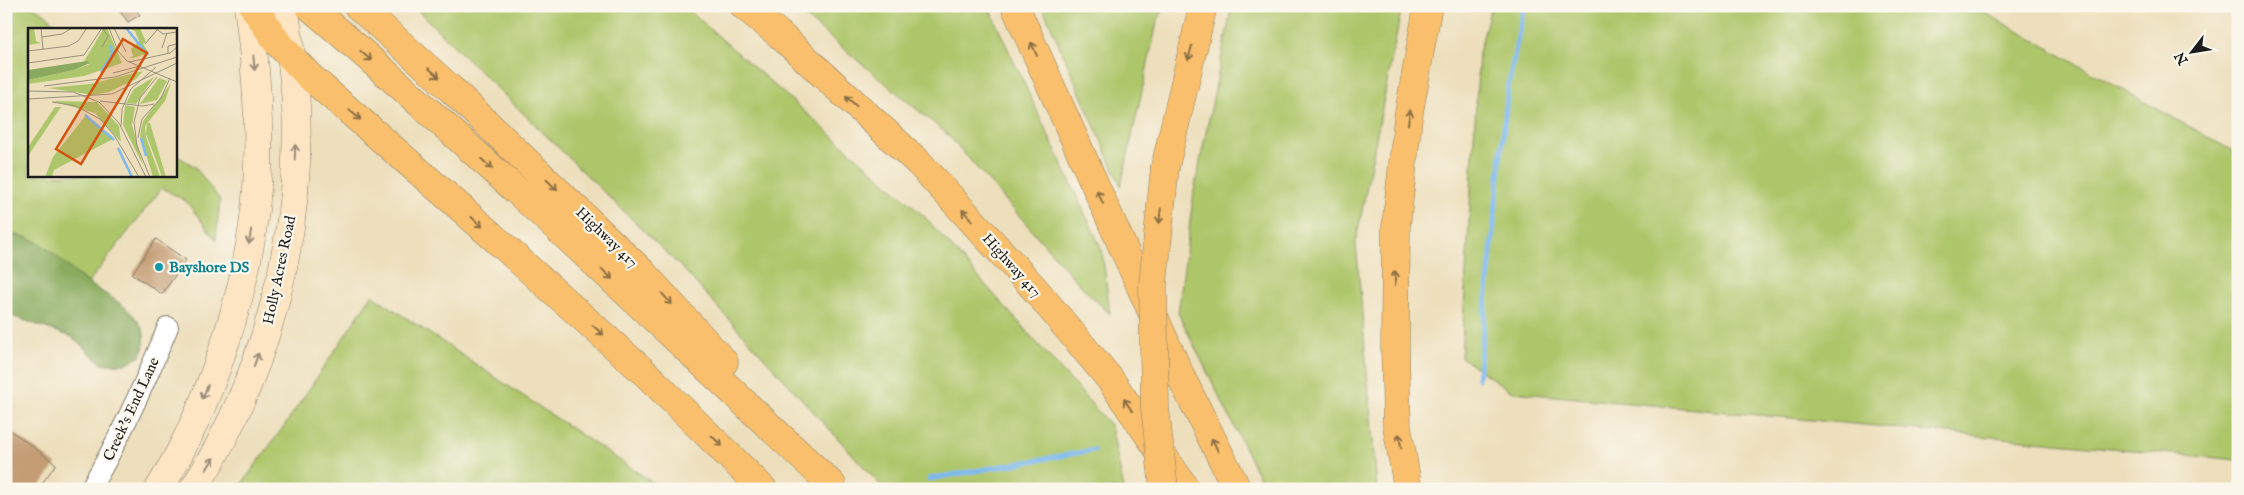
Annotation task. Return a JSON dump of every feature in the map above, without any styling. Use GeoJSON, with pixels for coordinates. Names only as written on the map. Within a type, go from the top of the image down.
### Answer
{"type":"FeatureCollection","features":[{"type":"Feature","properties":{"kind":"highway"},"geometry":{"type":"LineString","coordinates":[[254,6],[267,30],[292,59],[645,373],[713,437],[763,489]]}},
{"type":"Feature","properties":{"kind":"highway"},"geometry":{"type":"LineString","coordinates":[[309,6],[536,208],[833,487]]}},
{"type":"Feature","properties":{"kind":"highway","name":"Highway 417"},"geometry":{"type":"LineString","coordinates":[[358,6],[452,89],[641,271],[833,487]]}},
{"type":"Feature","properties":{"kind":"highway","name":"Highway 417"},"geometry":{"type":"LineString","coordinates":[[744,6],[779,34],[919,163],[1026,280],[1110,378],[1186,489]]}},
{"type":"Feature","properties":{"kind":"highway"},"geometry":{"type":"LineString","coordinates":[[1015,6],[1173,360],[1237,489]]}},
{"type":"Feature","properties":{"kind":"highway"},"geometry":{"type":"LineString","coordinates":[[1164,489],[1155,408],[1153,284],[1165,167],[1203,6]]}},
{"type":"Feature","properties":{"kind":"highway"},"geometry":{"type":"LineString","coordinates":[[1408,489],[1397,426],[1395,348],[1396,226],[1408,118],[1428,6]]}},
{"type":"Feature","properties":{"kind":"main road"},"geometry":{"type":"LineString","coordinates":[[159,489],[184,442],[221,354],[243,275],[257,188],[259,123],[248,6]]}},
{"type":"Feature","properties":{"kind":"main road","name":"Holly Acres Road"},"geometry":{"type":"LineString","coordinates":[[194,489],[216,454],[250,378],[274,304],[289,239],[293,201],[296,105],[292,59],[284,6]]}},
{"type":"Feature","properties":{"kind":"street","name":"Creek's End Lane"},"geometry":{"type":"LineString","coordinates":[[90,489],[116,445],[168,327]]}},
{"type":"Feature","properties":{"kind":"green space"},"geometry":{"type":"Polygon","coordinates":[[[6,6],[24,6],[41,11],[47,15],[57,28],[28,28],[28,176],[176,176],[176,155],[195,167],[220,200],[216,240],[186,201],[162,188],[88,283],[17,235],[6,236],[6,6]]]}},
{"type":"Feature","properties":{"kind":"green space"},"geometry":{"type":"Polygon","coordinates":[[[413,6],[684,6],[924,216],[1111,426],[1124,489],[884,489],[682,268],[413,6]]]}},
{"type":"Feature","properties":{"kind":"green space"},"geometry":{"type":"Polygon","coordinates":[[[792,6],[988,6],[1102,250],[1110,314],[1080,285],[948,135],[792,6]]]}},
{"type":"Feature","properties":{"kind":"green space"},"geometry":{"type":"Polygon","coordinates":[[[1042,6],[1164,6],[1157,23],[1121,186],[1042,6]]]}},
{"type":"Feature","properties":{"kind":"green space"},"geometry":{"type":"Polygon","coordinates":[[[1232,6],[1402,6],[1356,242],[1377,489],[1265,489],[1178,313],[1194,191],[1232,6]]]}},
{"type":"Feature","properties":{"kind":"green space"},"geometry":{"type":"Polygon","coordinates":[[[1491,6],[1973,6],[2238,154],[2238,460],[1512,392],[1461,357],[1479,53],[1491,6]]]}},
{"type":"Feature","properties":{"kind":"green space"},"geometry":{"type":"Polygon","coordinates":[[[6,236],[23,236],[42,245],[84,280],[123,305],[136,318],[144,334],[141,356],[125,364],[102,364],[72,337],[6,314],[6,236]]]}},
{"type":"Feature","properties":{"kind":"green space"},"geometry":{"type":"Polygon","coordinates":[[[372,295],[660,489],[238,489],[287,422],[372,295]]]}},
{"type":"Feature","properties":{"kind":"building"},"geometry":{"type":"Polygon","coordinates":[[[116,6],[133,6],[140,15],[128,22],[116,6]]]}},
{"type":"Feature","properties":{"kind":"building","name":"Bayshore DS"},"geometry":{"type":"Polygon","coordinates":[[[156,239],[186,260],[162,294],[132,274],[156,239]]]}},
{"type":"Feature","properties":{"kind":"building"},"geometry":{"type":"Polygon","coordinates":[[[6,427],[56,464],[38,489],[6,489],[6,427]]]}},
{"type":"Feature","properties":{"kind":"waterway"},"geometry":{"type":"LineString","coordinates":[[6,78],[13,6]]}},
{"type":"Feature","properties":{"kind":"waterway"},"geometry":{"type":"LineString","coordinates":[[1478,379],[1508,87],[1524,6]]}},
{"type":"Feature","properties":{"kind":"waterway"},"geometry":{"type":"LineString","coordinates":[[929,479],[1094,450]]}},
{"type":"Feature","properties":{"kind":"place","name":"Bayshore DS"},"geometry":{"type":"Point","coordinates":[159,267]}}]}
